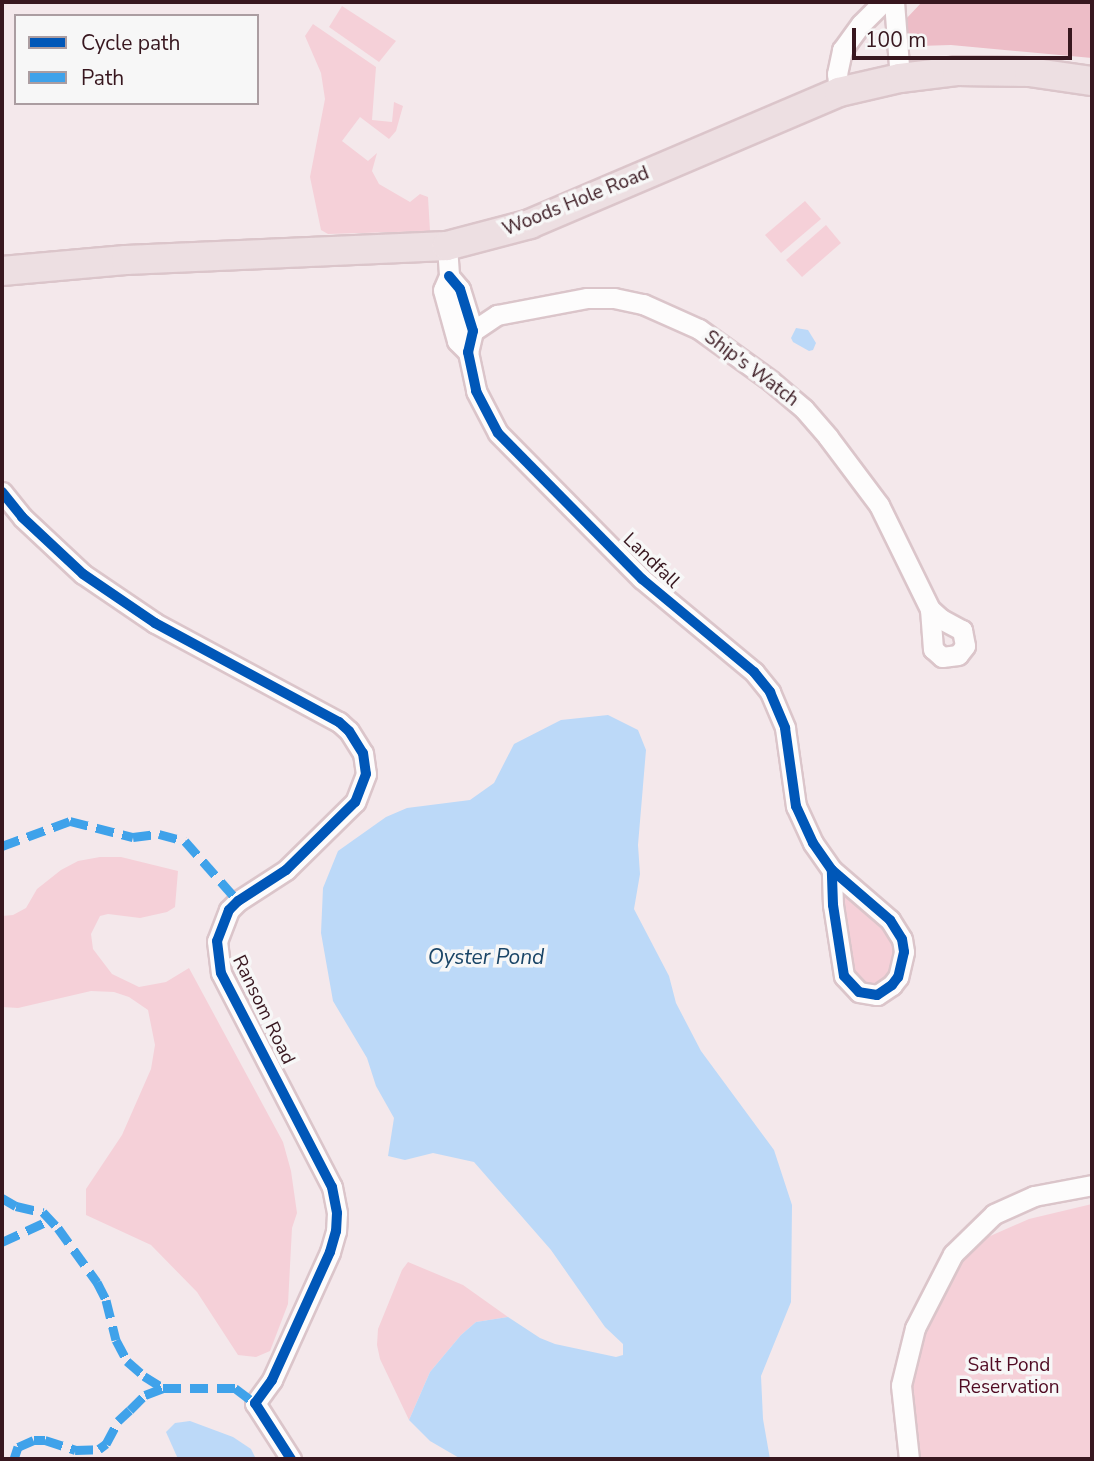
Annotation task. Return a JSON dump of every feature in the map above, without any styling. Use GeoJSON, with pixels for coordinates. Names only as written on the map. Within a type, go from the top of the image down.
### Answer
{"type":"FeatureCollection","features":[{"type":"Feature","properties":{"kind":"highway","name":"Woods Hole Road"},"geometry":{"type":"LineString","coordinates":[[2,271],[126,260],[447,246],[530,224],[839,92],[900,79],[957,71],[1007,71],[1092,81]]}},
{"type":"Feature","properties":{"kind":"street"},"geometry":{"type":"LineString","coordinates":[[839,92],[837,74],[842,50],[861,24],[883,2]]}},
{"type":"Feature","properties":{"kind":"street"},"geometry":{"type":"LineString","coordinates":[[894,2],[900,79]]}},
{"type":"Feature","properties":{"kind":"street","name":"Landfall"},"geometry":{"type":"LineString","coordinates":[[447,246],[449,276],[443,290],[457,341],[468,352]]}},
{"type":"Feature","properties":{"kind":"street","name":"Landfall"},"geometry":{"type":"LineString","coordinates":[[449,276],[460,289],[473,331],[468,352],[476,391],[498,433],[642,579],[762,680],[785,727],[799,815],[813,843],[832,870],[883,912],[902,939],[904,952],[898,976],[892,985],[877,995],[859,992],[844,976],[833,905],[832,870]]}},
{"type":"Feature","properties":{"kind":"street","name":"Ship's Watch"},"geometry":{"type":"LineString","coordinates":[[473,331],[497,315],[587,298],[614,298],[643,304],[699,329],[771,380],[804,409],[828,437],[879,505],[930,609]]}},
{"type":"Feature","properties":{"kind":"street","name":"Ransom Road"},"geometry":{"type":"LineString","coordinates":[[2,492],[22,517],[83,574],[155,622],[339,722],[349,731],[363,752],[366,774],[355,802],[286,870],[237,901],[229,910],[217,941],[221,973],[327,1178],[337,1213],[336,1231],[330,1252],[272,1380],[255,1403],[291,1459]]}},
{"type":"Feature","properties":{"kind":"street"},"geometry":{"type":"LineString","coordinates":[[909,1459],[901,1385],[915,1328],[953,1254],[974,1230],[995,1214],[1034,1196],[1092,1185]]}},
{"type":"Feature","properties":{"kind":"green space"},"geometry":{"type":"Polygon","coordinates":[[[342,6],[396,41],[379,62],[329,27],[342,6]]]}},
{"type":"Feature","properties":{"kind":"green space"},"geometry":{"type":"Polygon","coordinates":[[[313,24],[376,67],[372,120],[392,122],[394,102],[403,106],[396,131],[389,139],[360,117],[342,141],[368,161],[377,153],[372,171],[379,184],[410,202],[420,194],[428,197],[430,231],[328,234],[321,230],[310,177],[325,99],[321,73],[305,36],[313,24]]]}},
{"type":"Feature","properties":{"kind":"green space"},"geometry":{"type":"Polygon","coordinates":[[[805,201],[821,219],[781,253],[765,235],[805,201]]]}},
{"type":"Feature","properties":{"kind":"green space"},"geometry":{"type":"Polygon","coordinates":[[[826,225],[841,243],[802,277],[786,260],[826,225]]]}},
{"type":"Feature","properties":{"kind":"green space"},"geometry":{"type":"Polygon","coordinates":[[[121,857],[178,871],[175,907],[167,912],[140,918],[108,914],[100,916],[91,934],[93,949],[112,974],[139,987],[166,982],[189,968],[283,1142],[291,1171],[297,1213],[292,1228],[288,1304],[270,1351],[256,1357],[238,1355],[197,1292],[151,1245],[86,1215],[86,1189],[122,1135],[151,1069],[155,1045],[148,1010],[129,997],[114,992],[91,991],[18,1008],[2,1007],[2,916],[13,915],[26,908],[37,889],[61,870],[78,861],[121,857]]]}},
{"type":"Feature","properties":{"kind":"green space"},"geometry":{"type":"Polygon","coordinates":[[[842,887],[875,915],[895,943],[887,979],[870,988],[853,978],[841,906],[842,887]]]}},
{"type":"Feature","properties":{"kind":"green space","name":"Salt Pond Reservation"},"geometry":{"type":"Polygon","coordinates":[[[1092,1204],[1092,1459],[902,1459],[914,1353],[963,1248],[1029,1219],[1092,1204]]]}},
{"type":"Feature","properties":{"kind":"green space"},"geometry":{"type":"Polygon","coordinates":[[[408,1262],[463,1285],[508,1317],[476,1322],[461,1335],[430,1372],[409,1420],[380,1359],[377,1345],[378,1329],[402,1270],[408,1262]]]}},
{"type":"Feature","properties":{"kind":"shaded area"},"geometry":{"type":"Polygon","coordinates":[[[922,2],[1092,2],[1092,58],[951,45],[919,46],[906,41],[904,33],[905,20],[922,2]]]}},
{"type":"Feature","properties":{"kind":"water"},"geometry":{"type":"Polygon","coordinates":[[[796,328],[808,330],[816,343],[813,350],[809,351],[793,342],[791,338],[796,328]]]}},
{"type":"Feature","properties":{"kind":"water","name":"Oyster Pond"},"geometry":{"type":"Polygon","coordinates":[[[608,715],[638,730],[646,750],[638,845],[640,874],[634,909],[669,976],[676,1003],[701,1051],[774,1150],[792,1205],[791,1302],[761,1376],[763,1419],[770,1459],[461,1459],[430,1441],[409,1420],[430,1372],[461,1335],[476,1322],[508,1317],[540,1338],[555,1344],[616,1357],[623,1355],[623,1344],[605,1327],[551,1250],[474,1162],[433,1153],[405,1160],[388,1156],[394,1118],[376,1086],[367,1058],[333,1001],[321,933],[323,888],[338,851],[386,817],[407,808],[470,800],[494,783],[514,744],[561,720],[608,715]]]}},
{"type":"Feature","properties":{"kind":"water"},"geometry":{"type":"Polygon","coordinates":[[[190,1421],[233,1437],[251,1449],[256,1459],[178,1459],[166,1432],[175,1423],[190,1421]]]}},
{"type":"Feature","properties":{"kind":"marked path"},"geometry":{"type":"LineString","coordinates":[[2,846],[70,821],[133,837],[159,834],[185,841],[238,901]]}},
{"type":"Feature","properties":{"kind":"marked path"},"geometry":{"type":"LineString","coordinates":[[2,1198],[16,1206],[43,1212],[58,1228],[97,1282],[106,1300],[116,1340],[127,1361],[163,1388]]}},
{"type":"Feature","properties":{"kind":"marked path"},"geometry":{"type":"LineString","coordinates":[[2,1242],[50,1220]]}},
{"type":"Feature","properties":{"kind":"marked path"},"geometry":{"type":"LineString","coordinates":[[14,1459],[18,1447],[34,1440],[45,1440],[75,1450],[99,1449],[106,1444],[118,1421],[145,1395],[163,1388],[235,1388],[255,1403]]}},
{"type":"Feature","properties":{"kind":"cycle path"},"geometry":{"type":"LineString","coordinates":[[449,276],[460,289],[473,331],[468,352],[476,391],[498,433],[642,579],[754,672],[770,692],[785,728],[796,806],[813,843],[832,870],[890,920],[902,939],[904,952],[898,977],[892,985],[877,995],[859,992],[844,976],[833,905],[832,870]]}},
{"type":"Feature","properties":{"kind":"cycle path"},"geometry":{"type":"LineString","coordinates":[[2,492],[22,517],[83,574],[155,623],[339,722],[349,731],[363,753],[366,774],[355,802],[286,870],[238,901],[229,910],[217,941],[221,973],[332,1187],[337,1213],[336,1231],[330,1252],[272,1380],[255,1403],[291,1459]]}}]}
